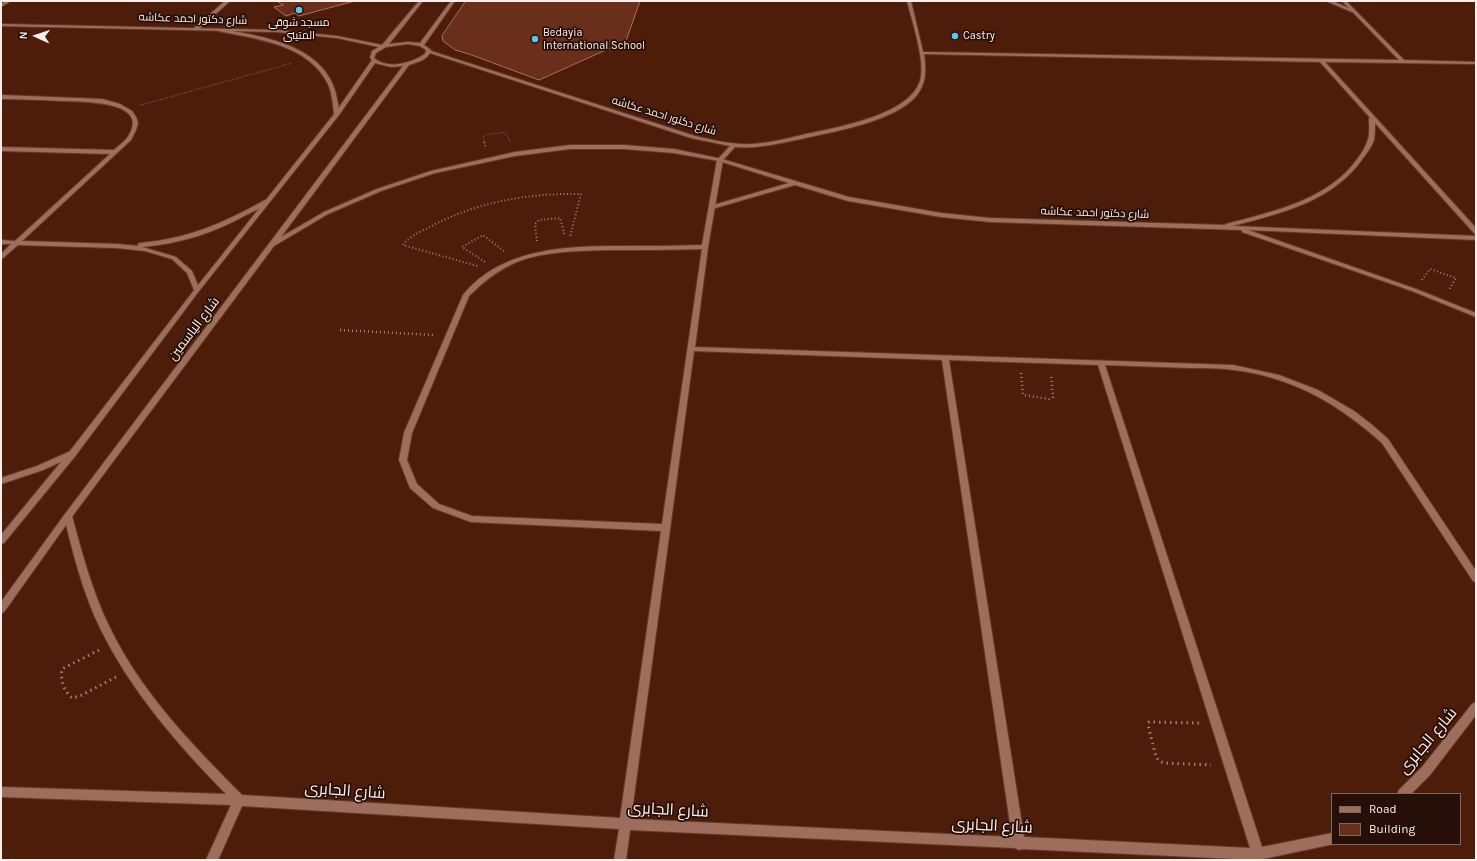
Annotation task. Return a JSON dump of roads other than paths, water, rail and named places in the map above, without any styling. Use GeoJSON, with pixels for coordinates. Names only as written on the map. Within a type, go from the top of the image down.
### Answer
{"type":"FeatureCollection","features":[{"type":"Feature","properties":{"kind":"street"},"geometry":{"type":"LineString","coordinates":[[1,6],[9,1]]}},
{"type":"Feature","properties":{"kind":"street"},"geometry":{"type":"LineString","coordinates":[[196,29],[228,1]]}},
{"type":"Feature","properties":{"kind":"street"},"geometry":{"type":"LineString","coordinates":[[384,47],[421,1]]}},
{"type":"Feature","properties":{"kind":"street"},"geometry":{"type":"LineString","coordinates":[[421,44],[453,1]]}},
{"type":"Feature","properties":{"kind":"street","name":"شارع دكتور احمد عكاشه"},"geometry":{"type":"LineString","coordinates":[[429,52],[693,137],[734,144],[760,145],[850,127],[876,118],[898,107],[913,95],[922,82],[924,69],[909,1]]}},
{"type":"Feature","properties":{"kind":"street"},"geometry":{"type":"LineString","coordinates":[[1328,1],[1354,11]]}},
{"type":"Feature","properties":{"kind":"street"},"geometry":{"type":"LineString","coordinates":[[1344,1],[1403,62]]}},
{"type":"Feature","properties":{"kind":"street","name":"شارع دكتور احمد عكاشه"},"geometry":{"type":"LineString","coordinates":[[1,24],[196,29],[308,34],[337,37],[384,47]]}},
{"type":"Feature","properties":{"kind":"street"},"geometry":{"type":"LineString","coordinates":[[220,30],[247,34],[271,41],[292,49],[309,59],[322,70],[330,84],[337,114]]}},
{"type":"Feature","properties":{"kind":"street"},"geometry":{"type":"LineString","coordinates":[[374,61],[391,65],[407,64],[420,60],[429,52],[428,48],[421,44],[400,43],[384,47]]}},
{"type":"Feature","properties":{"kind":"street","name":"شارع الياسمين"},"geometry":{"type":"LineString","coordinates":[[1,541],[73,453],[197,290],[337,114],[374,61],[372,58],[374,52],[384,47]]}},
{"type":"Feature","properties":{"kind":"street"},"geometry":{"type":"LineString","coordinates":[[921,53],[1476,63]]}},
{"type":"Feature","properties":{"kind":"street"},"geometry":{"type":"LineString","coordinates":[[1321,60],[1476,232]]}},
{"type":"Feature","properties":{"kind":"street","name":"شارع الياسمين"},"geometry":{"type":"LineString","coordinates":[[1,609],[68,516],[407,64]]}},
{"type":"Feature","properties":{"kind":"street"},"geometry":{"type":"LineString","coordinates":[[1,97],[102,101],[116,104],[127,109],[133,115],[136,122],[135,130],[129,139],[1,257]]}},
{"type":"Feature","properties":{"kind":"street"},"geometry":{"type":"LineString","coordinates":[[1217,227],[1267,216],[1308,201],[1339,182],[1360,162],[1371,140],[1372,118]]}},
{"type":"Feature","properties":{"kind":"street"},"geometry":{"type":"LineString","coordinates":[[620,860],[705,247],[720,160],[734,144]]}},
{"type":"Feature","properties":{"kind":"street","name":"شارع دكتور احمد عكاشه"},"geometry":{"type":"LineString","coordinates":[[271,245],[326,213],[379,190],[433,172],[488,158],[570,147],[624,147],[674,151],[720,160],[848,199],[893,208],[990,220],[1217,227],[1476,238]]}},
{"type":"Feature","properties":{"kind":"street"},"geometry":{"type":"LineString","coordinates":[[1,149],[116,152]]}},
{"type":"Feature","properties":{"kind":"street"},"geometry":{"type":"LineString","coordinates":[[712,208],[796,183]]}},
{"type":"Feature","properties":{"kind":"street"},"geometry":{"type":"LineString","coordinates":[[117,246],[150,244],[184,238],[216,228],[243,216],[267,201]]}},
{"type":"Feature","properties":{"kind":"street"},"geometry":{"type":"LineString","coordinates":[[1236,228],[1414,290],[1476,316]]}},
{"type":"Feature","properties":{"kind":"street"},"geometry":{"type":"LineString","coordinates":[[1,242],[117,246],[146,249],[174,258],[190,272],[197,290]]}},
{"type":"Feature","properties":{"kind":"street"},"geometry":{"type":"LineString","coordinates":[[666,528],[471,519],[436,506],[413,486],[403,460],[408,433],[466,296],[478,282],[494,270],[516,260],[540,253],[567,249],[705,247]]}},
{"type":"Feature","properties":{"kind":"street"},"geometry":{"type":"LineString","coordinates":[[690,349],[1233,367],[1257,371],[1282,378],[1328,397],[1359,417],[1385,441],[1476,578]]}},
{"type":"Feature","properties":{"kind":"street"},"geometry":{"type":"LineString","coordinates":[[945,358],[1019,844]]}},
{"type":"Feature","properties":{"kind":"street"},"geometry":{"type":"LineString","coordinates":[[1101,363],[1258,854]]}},
{"type":"Feature","properties":{"kind":"street"},"geometry":{"type":"LineString","coordinates":[[1,481],[40,468],[73,453]]}},
{"type":"Feature","properties":{"kind":"street"},"geometry":{"type":"LineString","coordinates":[[68,516],[78,557],[92,599],[113,643],[129,670],[159,714],[172,730],[195,757],[239,800],[212,860]]}},
{"type":"Feature","properties":{"kind":"street","name":"شارع الجابرى"},"geometry":{"type":"LineString","coordinates":[[1404,793],[1426,771],[1476,707]]}},
{"type":"Feature","properties":{"kind":"street","name":"شارع الجابرى"},"geometry":{"type":"LineString","coordinates":[[1,792],[239,800],[625,824],[1019,844],[1258,854],[1331,838]]}},
{"type":"Feature","properties":{"kind":"place","name":"مسجد شوقى المتينى"},"geometry":{"type":"Point","coordinates":[299,10]}},
{"type":"Feature","properties":{"kind":"place","name":"Castry"},"geometry":{"type":"Point","coordinates":[955,36]}},
{"type":"Feature","properties":{"kind":"place","name":"Bedayia International School"},"geometry":{"type":"Point","coordinates":[535,39]}}]}
